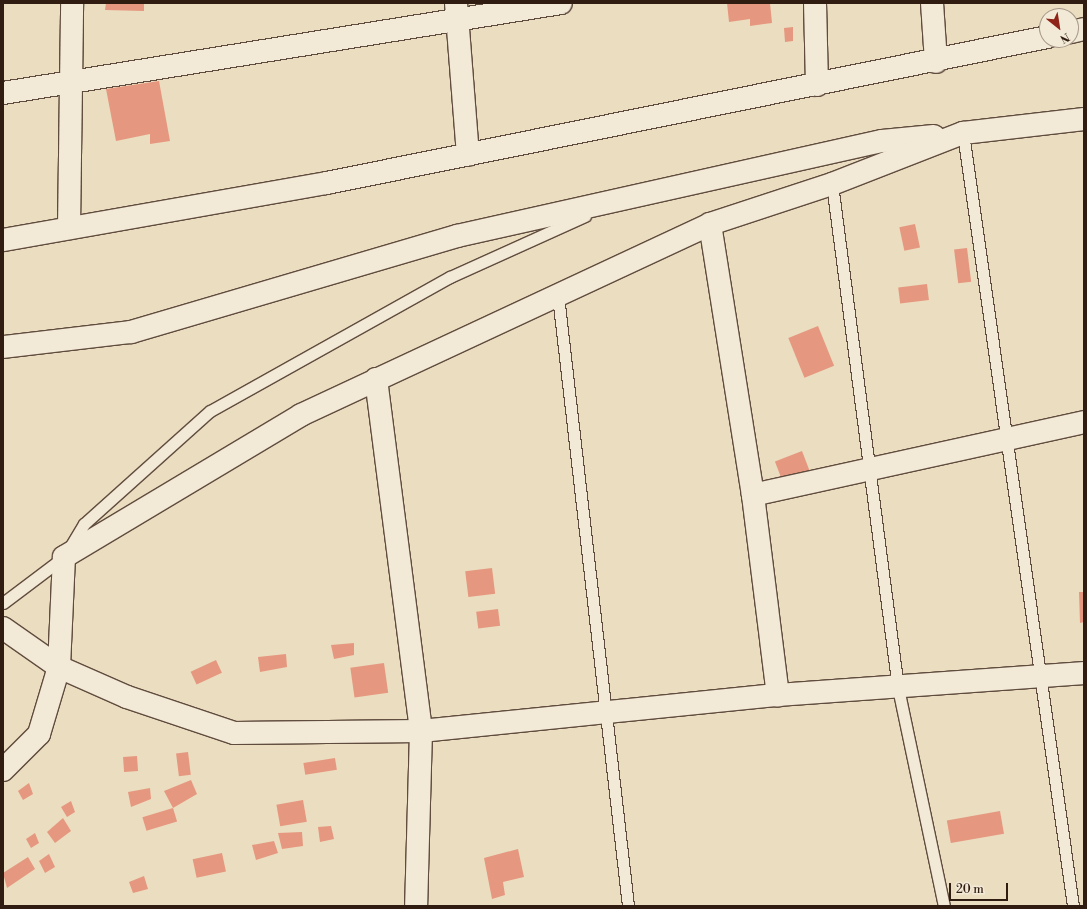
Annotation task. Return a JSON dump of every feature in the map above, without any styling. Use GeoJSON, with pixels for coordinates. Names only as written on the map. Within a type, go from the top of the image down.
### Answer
{"type":"FeatureCollection","features":[{"type":"Feature","properties":{"kind":"street"},"geometry":{"type":"LineString","coordinates":[[69,228],[72,3]]}},
{"type":"Feature","properties":{"kind":"street"},"geometry":{"type":"LineString","coordinates":[[3,92],[70,82],[456,10],[561,3]]}},
{"type":"Feature","properties":{"kind":"street"},"geometry":{"type":"LineString","coordinates":[[815,3],[817,85]]}},
{"type":"Feature","properties":{"kind":"street"},"geometry":{"type":"LineString","coordinates":[[932,3],[936,62]]}},
{"type":"Feature","properties":{"kind":"street"},"geometry":{"type":"LineString","coordinates":[[456,10],[468,155]]}},
{"type":"Feature","properties":{"kind":"street"},"geometry":{"type":"LineString","coordinates":[[3,240],[468,155],[936,62],[1039,39]]}},
{"type":"Feature","properties":{"kind":"street"},"geometry":{"type":"LineString","coordinates":[[3,348],[131,332],[457,236],[882,141],[1084,120]]}},
{"type":"Feature","properties":{"kind":"street"},"geometry":{"type":"LineString","coordinates":[[3,770],[39,734],[59,667],[64,557],[301,415],[376,379],[558,296],[710,224],[832,184],[963,133]]}},
{"type":"Feature","properties":{"kind":"street"},"geometry":{"type":"LineString","coordinates":[[710,224],[753,495],[778,695]]}},
{"type":"Feature","properties":{"kind":"street"},"geometry":{"type":"LineString","coordinates":[[376,379],[421,731],[416,906]]}},
{"type":"Feature","properties":{"kind":"street"},"geometry":{"type":"LineString","coordinates":[[753,495],[869,470],[1005,438],[1084,422]]}},
{"type":"Feature","properties":{"kind":"street"},"geometry":{"type":"LineString","coordinates":[[3,628],[59,667],[127,697],[234,733],[421,731],[778,695],[898,688],[1084,673]]}},
{"type":"Feature","properties":{"kind":"lane"},"geometry":{"type":"LineString","coordinates":[[963,133],[1005,438],[1073,906]]}},
{"type":"Feature","properties":{"kind":"lane"},"geometry":{"type":"LineString","coordinates":[[832,184],[898,688],[944,906]]}},
{"type":"Feature","properties":{"kind":"lane"},"geometry":{"type":"LineString","coordinates":[[3,603],[64,557],[84,524],[210,411],[450,277],[627,198]]}},
{"type":"Feature","properties":{"kind":"lane"},"geometry":{"type":"LineString","coordinates":[[558,296],[628,906]]}},
{"type":"Feature","properties":{"kind":"building"},"geometry":{"type":"Polygon","coordinates":[[[106,3],[144,3],[144,11],[105,10],[106,3]]]}},
{"type":"Feature","properties":{"kind":"building"},"geometry":{"type":"Polygon","coordinates":[[[727,3],[770,3],[772,23],[750,26],[750,19],[729,22],[727,3]]]}},
{"type":"Feature","properties":{"kind":"building"},"geometry":{"type":"Polygon","coordinates":[[[793,27],[793,41],[785,42],[784,28],[793,27]]]}},
{"type":"Feature","properties":{"kind":"building"},"geometry":{"type":"Polygon","coordinates":[[[159,81],[170,141],[150,144],[150,134],[116,141],[106,89],[159,81]]]}},
{"type":"Feature","properties":{"kind":"building"},"geometry":{"type":"Polygon","coordinates":[[[915,224],[920,247],[904,251],[899,227],[915,224]]]}},
{"type":"Feature","properties":{"kind":"building"},"geometry":{"type":"Polygon","coordinates":[[[967,248],[971,282],[958,283],[954,250],[967,248]]]}},
{"type":"Feature","properties":{"kind":"building"},"geometry":{"type":"Polygon","coordinates":[[[927,284],[929,300],[900,303],[898,288],[927,284]]]}},
{"type":"Feature","properties":{"kind":"building"},"geometry":{"type":"Polygon","coordinates":[[[818,326],[834,366],[804,378],[788,338],[818,326]]]}},
{"type":"Feature","properties":{"kind":"building"},"geometry":{"type":"Polygon","coordinates":[[[802,451],[811,475],[784,486],[775,461],[802,451]]]}},
{"type":"Feature","properties":{"kind":"building"},"geometry":{"type":"Polygon","coordinates":[[[492,568],[495,594],[468,597],[465,571],[492,568]]]}},
{"type":"Feature","properties":{"kind":"building"},"geometry":{"type":"Polygon","coordinates":[[[1079,592],[1084,592],[1084,622],[1080,623],[1079,592]]]}},
{"type":"Feature","properties":{"kind":"building"},"geometry":{"type":"Polygon","coordinates":[[[498,609],[500,626],[478,629],[476,612],[498,609]]]}},
{"type":"Feature","properties":{"kind":"building"},"geometry":{"type":"Polygon","coordinates":[[[354,643],[354,655],[334,659],[331,645],[354,643]]]}},
{"type":"Feature","properties":{"kind":"building"},"geometry":{"type":"Polygon","coordinates":[[[286,654],[287,667],[260,672],[258,657],[286,654]]]}},
{"type":"Feature","properties":{"kind":"building"},"geometry":{"type":"Polygon","coordinates":[[[216,660],[222,673],[197,685],[191,672],[216,660]]]}},
{"type":"Feature","properties":{"kind":"building"},"geometry":{"type":"Polygon","coordinates":[[[384,663],[388,693],[355,697],[350,668],[384,663]]]}},
{"type":"Feature","properties":{"kind":"building"},"geometry":{"type":"Polygon","coordinates":[[[188,752],[191,775],[179,776],[176,753],[188,752]]]}},
{"type":"Feature","properties":{"kind":"building"},"geometry":{"type":"Polygon","coordinates":[[[137,756],[138,771],[124,772],[123,757],[137,756]]]}},
{"type":"Feature","properties":{"kind":"building"},"geometry":{"type":"Polygon","coordinates":[[[335,758],[337,770],[305,775],[303,763],[335,758]]]}},
{"type":"Feature","properties":{"kind":"building"},"geometry":{"type":"Polygon","coordinates":[[[191,780],[197,794],[173,808],[164,791],[191,780]]]}},
{"type":"Feature","properties":{"kind":"building"},"geometry":{"type":"Polygon","coordinates":[[[29,783],[33,794],[23,800],[18,791],[29,783]]]}},
{"type":"Feature","properties":{"kind":"building"},"geometry":{"type":"Polygon","coordinates":[[[150,788],[151,799],[131,807],[128,792],[150,788]]]}},
{"type":"Feature","properties":{"kind":"building"},"geometry":{"type":"Polygon","coordinates":[[[303,800],[307,822],[280,826],[276,805],[303,800]]]}},
{"type":"Feature","properties":{"kind":"building"},"geometry":{"type":"Polygon","coordinates":[[[71,801],[75,812],[67,817],[61,807],[71,801]]]}},
{"type":"Feature","properties":{"kind":"building"},"geometry":{"type":"Polygon","coordinates":[[[173,808],[177,821],[146,831],[142,817],[173,808]]]}},
{"type":"Feature","properties":{"kind":"building"},"geometry":{"type":"Polygon","coordinates":[[[1000,811],[1004,834],[951,843],[947,820],[1000,811]]]}},
{"type":"Feature","properties":{"kind":"building"},"geometry":{"type":"Polygon","coordinates":[[[63,818],[71,831],[55,843],[47,832],[63,818]]]}},
{"type":"Feature","properties":{"kind":"building"},"geometry":{"type":"Polygon","coordinates":[[[331,826],[334,839],[320,842],[318,827],[331,826]]]}},
{"type":"Feature","properties":{"kind":"building"},"geometry":{"type":"Polygon","coordinates":[[[302,832],[303,846],[282,849],[278,833],[302,832]]]}},
{"type":"Feature","properties":{"kind":"building"},"geometry":{"type":"Polygon","coordinates":[[[35,833],[39,843],[31,848],[26,839],[35,833]]]}},
{"type":"Feature","properties":{"kind":"building"},"geometry":{"type":"Polygon","coordinates":[[[274,841],[278,853],[256,860],[252,845],[274,841]]]}},
{"type":"Feature","properties":{"kind":"building"},"geometry":{"type":"Polygon","coordinates":[[[518,849],[524,877],[503,882],[505,895],[492,899],[484,858],[518,849]]]}},
{"type":"Feature","properties":{"kind":"building"},"geometry":{"type":"Polygon","coordinates":[[[222,853],[226,872],[197,878],[193,859],[222,853]]]}},
{"type":"Feature","properties":{"kind":"building"},"geometry":{"type":"Polygon","coordinates":[[[49,854],[55,867],[45,873],[39,861],[49,854]]]}},
{"type":"Feature","properties":{"kind":"building"},"geometry":{"type":"Polygon","coordinates":[[[28,857],[35,869],[7,888],[3,873],[28,857]]]}},
{"type":"Feature","properties":{"kind":"building"},"geometry":{"type":"Polygon","coordinates":[[[144,876],[148,889],[133,893],[129,882],[144,876]]]}}]}
